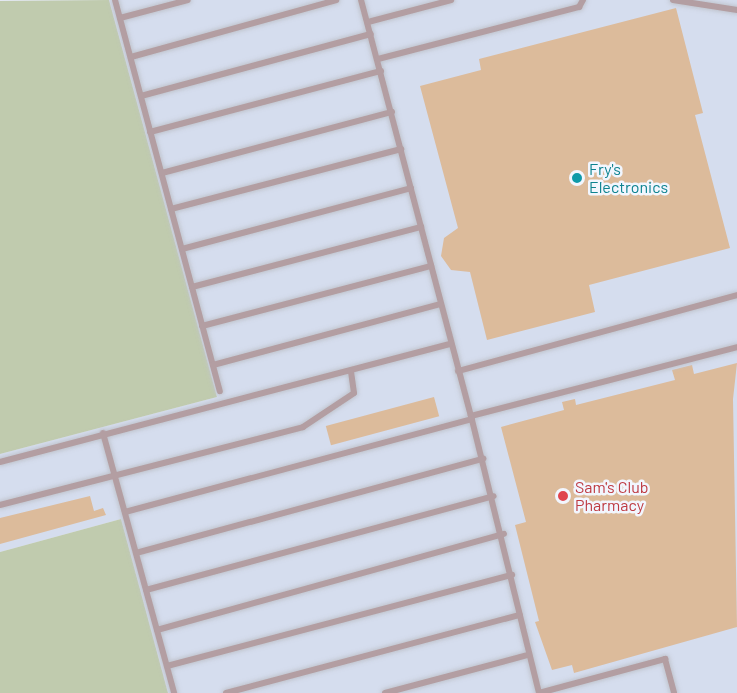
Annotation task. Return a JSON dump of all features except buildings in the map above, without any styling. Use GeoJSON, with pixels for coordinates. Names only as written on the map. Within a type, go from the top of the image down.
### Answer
{"type":"FeatureCollection","features":[{"type":"Feature","properties":{"kind":"lane"},"geometry":{"type":"LineString","coordinates":[[116,0],[220,391]]}},
{"type":"Feature","properties":{"kind":"lane"},"geometry":{"type":"LineString","coordinates":[[120,18],[188,0]]}},
{"type":"Feature","properties":{"kind":"lane"},"geometry":{"type":"LineString","coordinates":[[131,57],[336,0]]}},
{"type":"Feature","properties":{"kind":"lane"},"geometry":{"type":"LineString","coordinates":[[361,0],[458,371],[504,534],[528,655],[539,693],[665,659],[674,693]]}},
{"type":"Feature","properties":{"kind":"lane"},"geometry":{"type":"LineString","coordinates":[[368,22],[451,0]]}},
{"type":"Feature","properties":{"kind":"lane"},"geometry":{"type":"LineString","coordinates":[[378,59],[579,7],[583,0]]}},
{"type":"Feature","properties":{"kind":"lane"},"geometry":{"type":"LineString","coordinates":[[673,0],[737,10]]}},
{"type":"Feature","properties":{"kind":"lane"},"geometry":{"type":"LineString","coordinates":[[141,96],[371,34]]}},
{"type":"Feature","properties":{"kind":"lane"},"geometry":{"type":"LineString","coordinates":[[150,132],[381,71]]}},
{"type":"Feature","properties":{"kind":"lane"},"geometry":{"type":"LineString","coordinates":[[162,173],[392,112]]}},
{"type":"Feature","properties":{"kind":"lane"},"geometry":{"type":"LineString","coordinates":[[171,209],[401,149]]}},
{"type":"Feature","properties":{"kind":"lane"},"geometry":{"type":"LineString","coordinates":[[182,249],[411,188]]}},
{"type":"Feature","properties":{"kind":"lane"},"geometry":{"type":"LineString","coordinates":[[192,287],[421,227]]}},
{"type":"Feature","properties":{"kind":"lane"},"geometry":{"type":"LineString","coordinates":[[202,326],[431,266]]}},
{"type":"Feature","properties":{"kind":"lane"},"geometry":{"type":"LineString","coordinates":[[458,371],[737,295]]}},
{"type":"Feature","properties":{"kind":"lane"},"geometry":{"type":"LineString","coordinates":[[213,365],[441,304]]}},
{"type":"Feature","properties":{"kind":"lane"},"geometry":{"type":"LineString","coordinates":[[0,462],[451,344]]}},
{"type":"Feature","properties":{"kind":"lane"},"geometry":{"type":"LineString","coordinates":[[125,512],[737,347]]}},
{"type":"Feature","properties":{"kind":"lane"},"geometry":{"type":"LineString","coordinates":[[0,506],[303,427],[354,393],[351,371]]}},
{"type":"Feature","properties":{"kind":"lane"},"geometry":{"type":"LineString","coordinates":[[104,433],[174,693]]}},
{"type":"Feature","properties":{"kind":"lane"},"geometry":{"type":"LineString","coordinates":[[136,553],[483,459]]}},
{"type":"Feature","properties":{"kind":"lane"},"geometry":{"type":"LineString","coordinates":[[146,591],[494,496]]}},
{"type":"Feature","properties":{"kind":"lane"},"geometry":{"type":"LineString","coordinates":[[157,630],[504,534]]}},
{"type":"Feature","properties":{"kind":"lane"},"geometry":{"type":"LineString","coordinates":[[167,666],[512,575]]}},
{"type":"Feature","properties":{"kind":"lane"},"geometry":{"type":"LineString","coordinates":[[226,693],[520,615]]}},
{"type":"Feature","properties":{"kind":"lane"},"geometry":{"type":"LineString","coordinates":[[386,693],[528,655]]}},
{"type":"Feature","properties":{"kind":"shaded area"},"geometry":{"type":"Polygon","coordinates":[[[109,0],[737,0],[737,693],[168,693],[121,519],[0,552],[0,454],[217,397],[109,0]]]}},
{"type":"Feature","properties":{"kind":"green space"},"geometry":{"type":"Polygon","coordinates":[[[109,0],[217,397],[0,454],[0,1],[109,0]]]}},
{"type":"Feature","properties":{"kind":"green space"},"geometry":{"type":"Polygon","coordinates":[[[121,519],[168,693],[0,693],[0,552],[121,519]]]}},
{"type":"Feature","properties":{"kind":"place","name":"Fry's Electronics"},"geometry":{"type":"Point","coordinates":[577,178]}},
{"type":"Feature","properties":{"kind":"place","name":"Sam's Club Pharmacy"},"geometry":{"type":"Point","coordinates":[563,496]}}]}
